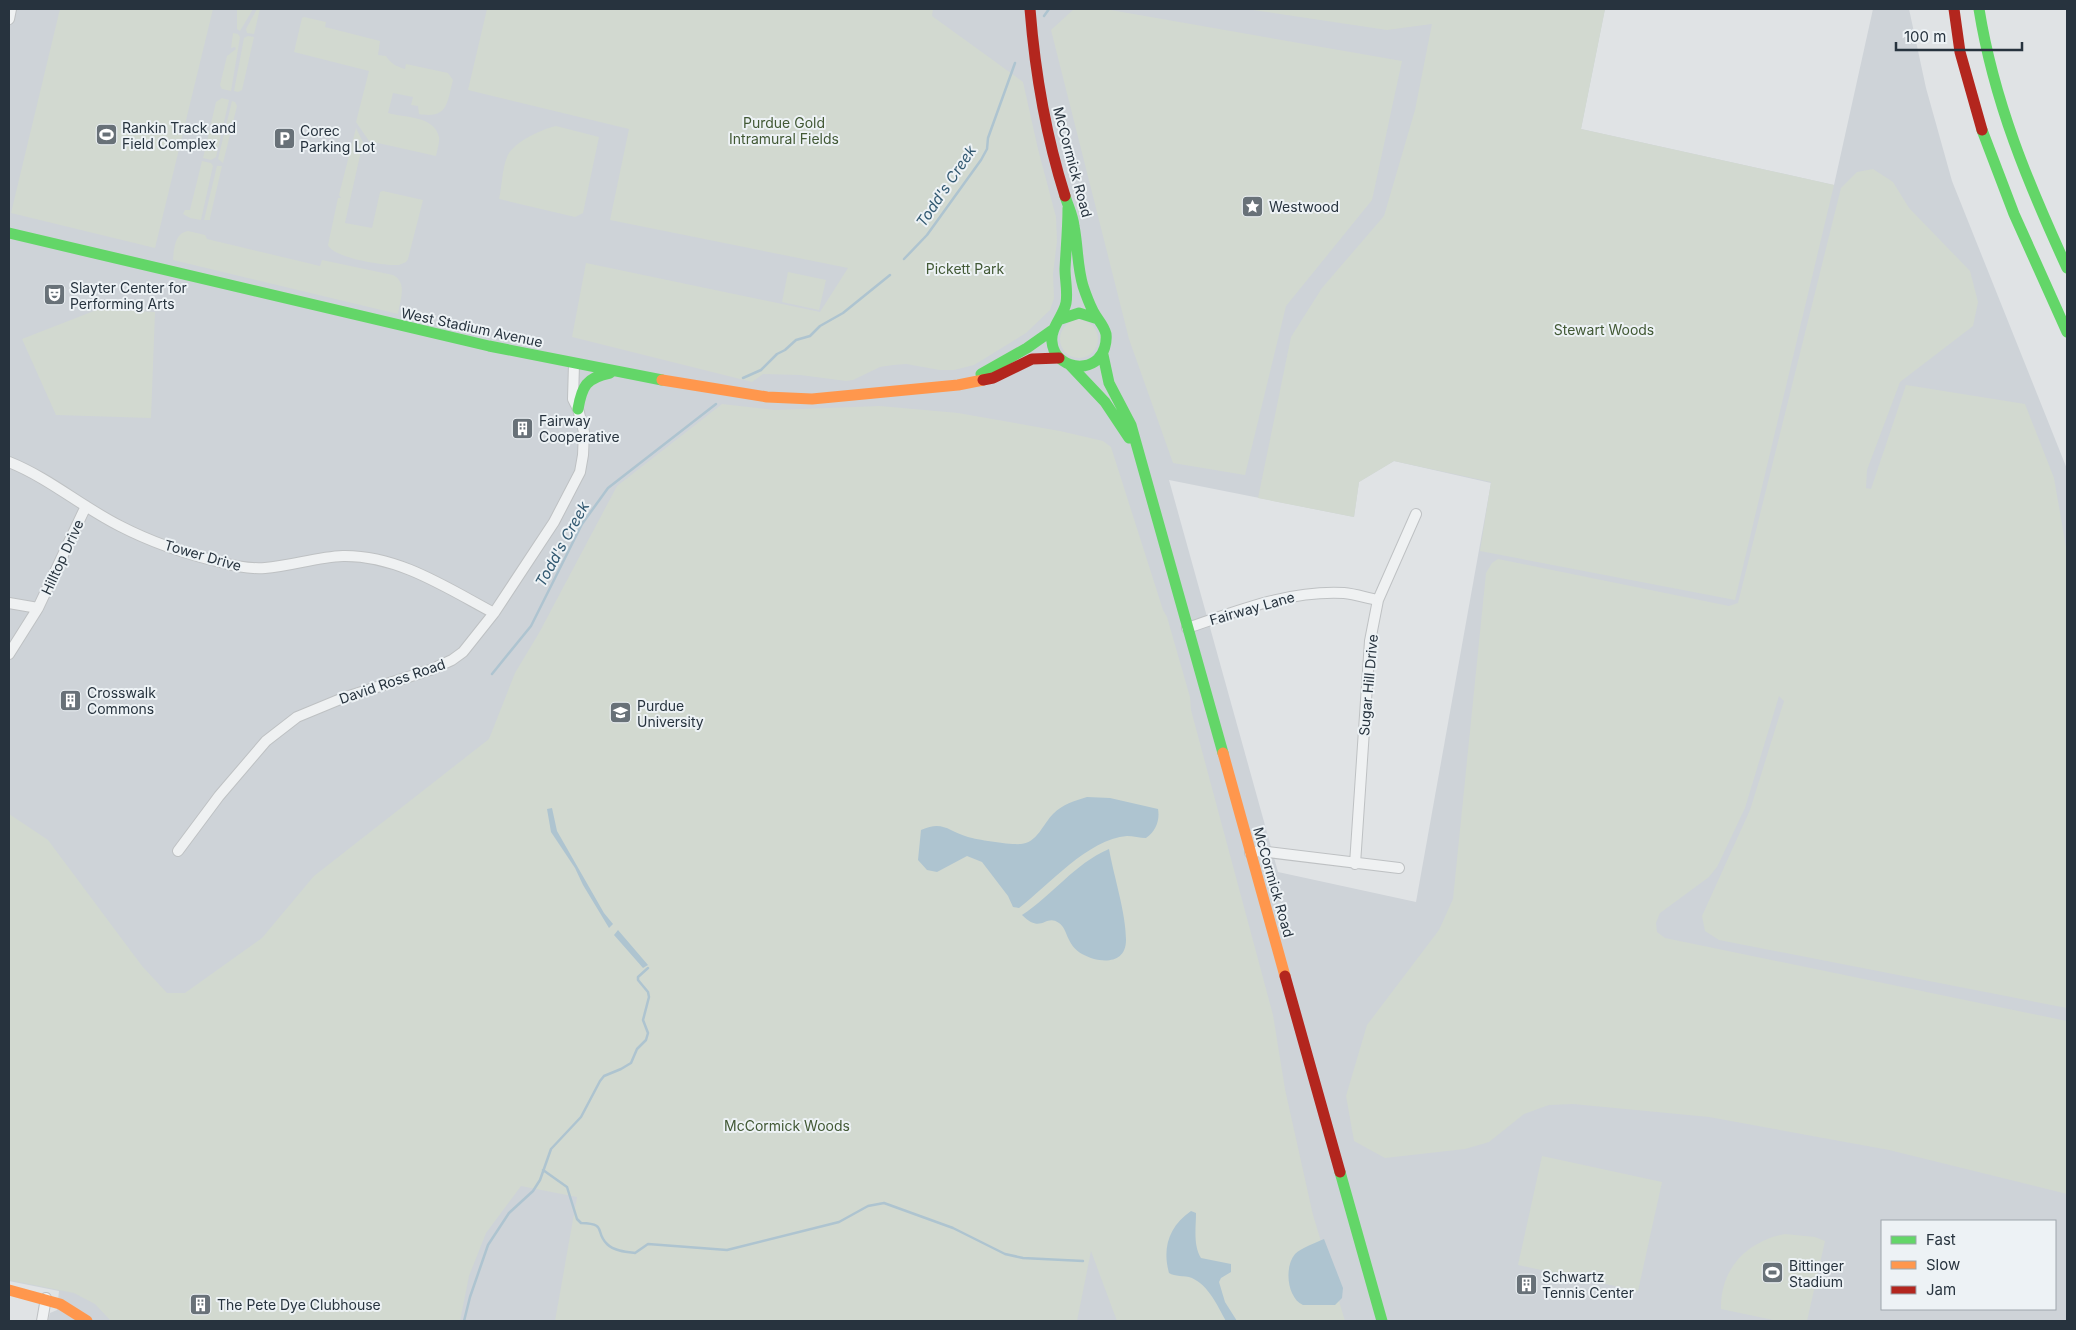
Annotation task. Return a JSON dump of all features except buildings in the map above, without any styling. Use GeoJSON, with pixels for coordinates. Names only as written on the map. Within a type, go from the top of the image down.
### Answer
{"type":"FeatureCollection","features":[{"type":"Feature","properties":{"kind":"street"},"geometry":{"type":"LineString","coordinates":[[9,19],[11,9]]}},
{"type":"Feature","properties":{"kind":"street","name":"McCormick Road"},"geometry":{"type":"LineString","coordinates":[[1030,9],[1040,94],[1068,208],[1073,221],[1084,290],[1098,319]]}},
{"type":"Feature","properties":{"kind":"street"},"geometry":{"type":"LineString","coordinates":[[1954,9],[1963,66],[1982,135],[2067,332]]}},
{"type":"Feature","properties":{"kind":"street"},"geometry":{"type":"LineString","coordinates":[[1979,9],[1987,57],[1999,103],[2025,174],[2067,268]]}},
{"type":"Feature","properties":{"kind":"street"},"geometry":{"type":"LineString","coordinates":[[1057,324],[1076,312],[1084,312],[1098,319],[1106,333],[1103,355],[1092,364],[1084,367],[1070,365],[1059,358],[1052,344],[1057,324],[1066,296],[1065,271],[1069,235],[1068,208]]}},
{"type":"Feature","properties":{"kind":"street","name":"West Stadium Avenue"},"geometry":{"type":"LineString","coordinates":[[9,232],[399,326],[574,364],[758,396],[789,399],[832,398],[958,385],[993,378],[1032,359],[1059,358]]}},
{"type":"Feature","properties":{"kind":"street","name":"West Stadium Avenue"},"geometry":{"type":"LineString","coordinates":[[935,387],[971,378],[992,370],[1057,324]]}},
{"type":"Feature","properties":{"kind":"street","name":"McCormick Road"},"geometry":{"type":"LineString","coordinates":[[1103,355],[1103,366],[1107,381],[1121,403],[1131,425],[1137,452],[1382,1321]]}},
{"type":"Feature","properties":{"kind":"street","name":"David Ross Road"},"geometry":{"type":"LineString","coordinates":[[178,851],[219,796],[266,741],[297,717],[342,698],[402,680],[452,660],[463,652],[494,613],[554,522],[580,472],[584,432],[578,409],[573,399],[574,364]]}},
{"type":"Feature","properties":{"kind":"street","name":"McCormick Road"},"geometry":{"type":"LineString","coordinates":[[1070,365],[1105,402],[1137,452]]}},
{"type":"Feature","properties":{"kind":"street"},"geometry":{"type":"LineString","coordinates":[[578,409],[581,392],[590,379],[600,374],[616,372]]}},
{"type":"Feature","properties":{"kind":"street","name":"Tower Drive"},"geometry":{"type":"LineString","coordinates":[[9,462],[41,478],[120,526],[155,541],[222,563],[264,568],[342,556],[357,556],[391,563],[423,575],[494,613]]}},
{"type":"Feature","properties":{"kind":"street","name":"Hilltop Drive"},"geometry":{"type":"LineString","coordinates":[[9,654],[38,608],[86,506]]}},
{"type":"Feature","properties":{"kind":"street","name":"Sugar Hill Drive"},"geometry":{"type":"LineString","coordinates":[[1355,864],[1370,641],[1378,600],[1416,514]]}},
{"type":"Feature","properties":{"kind":"street","name":"Fairway Lane"},"geometry":{"type":"LineString","coordinates":[[1187,628],[1258,605],[1311,593],[1346,593],[1378,600]]}},
{"type":"Feature","properties":{"kind":"street","name":"Hilltop Drive"},"geometry":{"type":"LineString","coordinates":[[9,602],[38,608]]}},
{"type":"Feature","properties":{"kind":"street"},"geometry":{"type":"LineString","coordinates":[[1250,854],[1259,852],[1399,868]]}},
{"type":"Feature","properties":{"kind":"street"},"geometry":{"type":"LineString","coordinates":[[9,1290],[46,1298],[72,1308],[87,1321]]}},
{"type":"Feature","properties":{"kind":"street"},"geometry":{"type":"LineString","coordinates":[[42,1321],[46,1298]]}},
{"type":"Feature","properties":{"kind":"shaded area","name":"Purdue University"},"geometry":{"type":"Polygon","coordinates":[[[9,9],[1605,9],[1581,129],[1834,185],[1873,9],[1909,9],[1926,88],[1952,181],[2067,469],[2067,1321],[48,1321],[50,1313],[57,1310],[59,1291],[9,1281],[9,9]],[[1394,461],[1359,482],[1354,517],[1169,480],[1278,872],[1416,902],[1491,483],[1394,461]]]}},
{"type":"Feature","properties":{"kind":"green space","name":"Rankin Track and Field Complex"},"geometry":{"type":"Polygon","coordinates":[[[60,9],[213,9],[155,248],[11,213],[60,9]]]}},
{"type":"Feature","properties":{"kind":"green space"},"geometry":{"type":"Polygon","coordinates":[[[237,9],[253,9],[240,31],[237,29],[237,9]]]}},
{"type":"Feature","properties":{"kind":"green space"},"geometry":{"type":"Polygon","coordinates":[[[257,9],[260,9],[254,34],[247,33],[246,29],[257,9]]]}},
{"type":"Feature","properties":{"kind":"green space"},"geometry":{"type":"Polygon","coordinates":[[[487,9],[933,9],[932,16],[1023,82],[1056,217],[1057,241],[1053,274],[1054,298],[1050,310],[1026,333],[974,365],[954,370],[940,370],[906,364],[893,365],[880,367],[853,380],[846,381],[800,375],[763,374],[752,382],[572,337],[586,263],[820,312],[848,268],[610,220],[629,129],[468,90],[487,9]]]}},
{"type":"Feature","properties":{"kind":"green space"},"geometry":{"type":"Polygon","coordinates":[[[1074,9],[1105,9],[1402,61],[1372,200],[1286,306],[1245,475],[1173,463],[1129,339],[1051,30],[1074,9]]]}},
{"type":"Feature","properties":{"kind":"green space","name":"Stewart Woods"},"geometry":{"type":"Polygon","coordinates":[[[1246,9],[1605,9],[1581,129],[1834,185],[1735,600],[1480,551],[1491,482],[1394,461],[1359,482],[1354,517],[1258,498],[1291,337],[1322,288],[1384,216],[1415,110],[1432,24],[1387,30],[1246,9]]]}},
{"type":"Feature","properties":{"kind":"green space"},"geometry":{"type":"Polygon","coordinates":[[[302,18],[326,22],[325,27],[380,41],[378,55],[386,56],[399,67],[405,69],[406,64],[448,73],[453,80],[445,108],[441,112],[429,115],[419,114],[418,106],[411,105],[413,97],[393,93],[388,113],[418,119],[431,125],[439,137],[436,156],[369,141],[356,122],[369,71],[294,52],[302,18]]]}},
{"type":"Feature","properties":{"kind":"green space"},"geometry":{"type":"Polygon","coordinates":[[[233,33],[238,34],[240,37],[231,91],[222,89],[220,85],[227,56],[236,49],[235,47],[231,48],[233,33]]]}},
{"type":"Feature","properties":{"kind":"green space"},"geometry":{"type":"Polygon","coordinates":[[[248,36],[254,37],[242,90],[238,92],[234,91],[244,38],[248,36]]]}},
{"type":"Feature","properties":{"kind":"green space"},"geometry":{"type":"Polygon","coordinates":[[[222,98],[229,100],[216,157],[211,160],[203,158],[216,102],[222,98]]]}},
{"type":"Feature","properties":{"kind":"green space"},"geometry":{"type":"Polygon","coordinates":[[[232,101],[237,106],[223,163],[218,159],[232,101]]]}},
{"type":"Feature","properties":{"kind":"green space"},"geometry":{"type":"Polygon","coordinates":[[[556,126],[599,137],[583,213],[575,217],[499,199],[504,167],[510,151],[528,137],[556,126]]]}},
{"type":"Feature","properties":{"kind":"green space"},"geometry":{"type":"Polygon","coordinates":[[[356,128],[363,142],[345,223],[372,228],[380,192],[383,191],[423,200],[408,259],[399,265],[372,263],[349,257],[332,250],[328,245],[338,198],[341,198],[339,195],[356,128]]]}},
{"type":"Feature","properties":{"kind":"green space"},"geometry":{"type":"Polygon","coordinates":[[[202,161],[211,163],[213,166],[201,220],[190,218],[183,214],[185,210],[190,210],[202,161]]]}},
{"type":"Feature","properties":{"kind":"green space"},"geometry":{"type":"Polygon","coordinates":[[[217,166],[222,166],[210,220],[204,220],[217,166]]]}},
{"type":"Feature","properties":{"kind":"green space"},"geometry":{"type":"Polygon","coordinates":[[[1873,169],[1893,182],[1909,208],[1970,271],[1978,302],[1973,326],[1900,382],[1867,470],[1866,488],[1871,489],[1906,385],[2025,404],[2054,478],[2067,553],[2067,1008],[1719,940],[1705,931],[1702,916],[1750,810],[1784,701],[1779,696],[1745,808],[1717,867],[1709,877],[1660,913],[1656,923],[1657,932],[1665,938],[2067,1021],[2067,1194],[1889,1150],[1709,1117],[1573,1104],[1549,1105],[1524,1114],[1489,1142],[1465,1149],[1385,1158],[1354,1141],[1346,1096],[1367,1025],[1439,930],[1453,899],[1486,573],[1492,563],[1498,559],[1729,606],[1738,603],[1841,188],[1857,172],[1873,169]]]}},
{"type":"Feature","properties":{"kind":"green space"},"geometry":{"type":"Polygon","coordinates":[[[188,231],[205,235],[207,239],[320,266],[322,260],[393,275],[398,278],[402,287],[398,314],[173,260],[178,238],[188,231]]]}},
{"type":"Feature","properties":{"kind":"green space"},"geometry":{"type":"Polygon","coordinates":[[[788,272],[826,280],[819,310],[782,302],[788,272]]]}},
{"type":"Feature","properties":{"kind":"green space"},"geometry":{"type":"Polygon","coordinates":[[[99,309],[155,312],[151,418],[56,415],[22,339],[99,309]]]}},
{"type":"Feature","properties":{"kind":"green space"},"geometry":{"type":"Polygon","coordinates":[[[1079,320],[1092,326],[1098,339],[1092,352],[1079,358],[1066,352],[1060,339],[1066,326],[1079,320]]]}},
{"type":"Feature","properties":{"kind":"green space","name":"McCormick Woods"},"geometry":{"type":"Polygon","coordinates":[[[722,404],[775,410],[880,406],[958,413],[1060,431],[1103,441],[1111,447],[1163,610],[1167,617],[1190,697],[1191,710],[1273,1015],[1285,1089],[1313,1215],[1345,1321],[1117,1321],[1091,1251],[1077,1321],[555,1321],[577,1197],[521,1186],[486,1233],[469,1276],[460,1321],[111,1321],[95,1304],[74,1293],[9,1280],[9,814],[48,840],[142,966],[167,993],[185,993],[262,938],[314,876],[489,739],[515,673],[539,633],[617,486],[722,404]]]}},
{"type":"Feature","properties":{"kind":"green space"},"geometry":{"type":"Polygon","coordinates":[[[1542,1156],[1662,1182],[1638,1291],[1518,1265],[1542,1156]]]}},
{"type":"Feature","properties":{"kind":"green space","name":"Bittinger Stadium"},"geometry":{"type":"Polygon","coordinates":[[[1785,1234],[1815,1237],[1825,1241],[1807,1321],[1778,1321],[1721,1309],[1725,1281],[1738,1259],[1759,1243],[1785,1234]]]}},
{"type":"Feature","properties":{"kind":"water"},"geometry":{"type":"Polygon","coordinates":[[[1087,797],[1110,798],[1158,809],[1156,825],[1146,838],[1127,836],[1112,839],[1098,845],[1070,864],[1019,908],[1013,907],[1008,896],[982,862],[967,856],[937,872],[927,870],[918,860],[921,830],[929,827],[940,826],[968,837],[1002,843],[1027,843],[1036,837],[1053,814],[1073,802],[1087,797]]]}},
{"type":"Feature","properties":{"kind":"water"},"geometry":{"type":"Polygon","coordinates":[[[552,808],[557,831],[604,913],[613,924],[609,928],[575,868],[551,832],[547,809],[552,808]]]}},
{"type":"Feature","properties":{"kind":"water"},"geometry":{"type":"Polygon","coordinates":[[[1109,849],[1122,907],[1126,940],[1125,948],[1121,954],[1110,960],[1103,960],[1088,957],[1077,950],[1059,923],[1050,920],[1039,924],[1034,923],[1022,915],[1074,871],[1096,855],[1109,849]]]}},
{"type":"Feature","properties":{"kind":"water"},"geometry":{"type":"Polygon","coordinates":[[[618,930],[648,965],[643,968],[614,935],[618,930]]]}},
{"type":"Feature","properties":{"kind":"water"},"geometry":{"type":"Polygon","coordinates":[[[1191,1211],[1196,1213],[1196,1242],[1201,1258],[1231,1264],[1231,1272],[1221,1278],[1219,1282],[1225,1302],[1237,1321],[1226,1321],[1212,1296],[1198,1281],[1169,1273],[1166,1255],[1169,1238],[1177,1224],[1191,1211]]]}},
{"type":"Feature","properties":{"kind":"water"},"geometry":{"type":"Polygon","coordinates":[[[1324,1239],[1343,1288],[1342,1298],[1335,1305],[1303,1305],[1293,1296],[1289,1282],[1289,1266],[1295,1254],[1324,1239]]]}},
{"type":"Feature","properties":{"kind":"waterway","name":"Todd's Creek"},"geometry":{"type":"LineString","coordinates":[[1044,16],[1049,9]]}},
{"type":"Feature","properties":{"kind":"waterway","name":"Todd's Creek"},"geometry":{"type":"LineString","coordinates":[[904,259],[927,235],[981,160],[987,149],[988,138],[1015,63]]}},
{"type":"Feature","properties":{"kind":"waterway","name":"Todd's Creek"},"geometry":{"type":"LineString","coordinates":[[743,378],[761,370],[777,354],[785,350],[796,340],[810,336],[820,326],[843,313],[890,275]]}},
{"type":"Feature","properties":{"kind":"waterway","name":"Todd's Creek"},"geometry":{"type":"LineString","coordinates":[[492,674],[531,626],[582,524],[608,488],[716,404]]}},
{"type":"Feature","properties":{"kind":"waterway"},"geometry":{"type":"LineString","coordinates":[[464,1321],[470,1297],[488,1245],[509,1213],[533,1191],[540,1180],[551,1149],[581,1117],[600,1081],[604,1076],[631,1063],[637,1049],[646,1040],[648,1033],[643,1020],[649,997],[648,992],[638,980],[638,977],[648,968]]}},
{"type":"Feature","properties":{"kind":"waterway"},"geometry":{"type":"LineString","coordinates":[[543,1170],[567,1187],[577,1219],[581,1223],[598,1227],[607,1244],[624,1252],[635,1253],[648,1244],[727,1250],[839,1222],[868,1206],[884,1203],[953,1228],[1005,1254],[1023,1258],[1083,1261]]}},
{"type":"Feature","properties":{"kind":"traffic: fast"},"geometry":{"type":"LineString","coordinates":[[1979,9],[1985,43],[2014,142],[2067,268]]}},
{"type":"Feature","properties":{"kind":"traffic: fast"},"geometry":{"type":"LineString","coordinates":[[1982,130],[2014,214],[2067,332]]}},
{"type":"Feature","properties":{"kind":"traffic: fast"},"geometry":{"type":"LineString","coordinates":[[1065,196],[1072,215],[1083,286],[1106,334],[1105,348],[1100,357],[1084,366],[1077,366],[1063,361],[1054,350],[1052,342],[1053,332],[1067,299],[1065,269],[1068,208]]}},
{"type":"Feature","properties":{"kind":"traffic: fast"},"geometry":{"type":"LineString","coordinates":[[9,233],[489,346],[662,380]]}},
{"type":"Feature","properties":{"kind":"traffic: fast"},"geometry":{"type":"LineString","coordinates":[[1061,319],[1079,313],[1098,319]]}},
{"type":"Feature","properties":{"kind":"traffic: fast"},"geometry":{"type":"LineString","coordinates":[[981,374],[1027,348],[1054,329]]}},
{"type":"Feature","properties":{"kind":"traffic: fast"},"geometry":{"type":"LineString","coordinates":[[1103,355],[1109,383],[1131,425],[1223,753]]}},
{"type":"Feature","properties":{"kind":"traffic: fast"},"geometry":{"type":"LineString","coordinates":[[1070,365],[1105,402],[1129,438]]}},
{"type":"Feature","properties":{"kind":"traffic: fast"},"geometry":{"type":"LineString","coordinates":[[578,409],[581,394],[586,384],[595,378],[610,373]]}},
{"type":"Feature","properties":{"kind":"traffic: fast"},"geometry":{"type":"LineString","coordinates":[[1340,1172],[1382,1321]]}},
{"type":"Feature","properties":{"kind":"traffic: slow"},"geometry":{"type":"LineString","coordinates":[[662,380],[767,397],[812,399],[958,385],[983,380]]}},
{"type":"Feature","properties":{"kind":"traffic: slow"},"geometry":{"type":"LineString","coordinates":[[1223,753],[1285,976]]}},
{"type":"Feature","properties":{"kind":"traffic: slow"},"geometry":{"type":"LineString","coordinates":[[9,1290],[60,1304],[87,1321]]}},
{"type":"Feature","properties":{"kind":"traffic: jam"},"geometry":{"type":"LineString","coordinates":[[1030,9],[1042,104],[1065,196]]}},
{"type":"Feature","properties":{"kind":"traffic: jam"},"geometry":{"type":"LineString","coordinates":[[1954,9],[1960,52],[1982,130]]}},
{"type":"Feature","properties":{"kind":"traffic: jam"},"geometry":{"type":"LineString","coordinates":[[983,380],[993,378],[1032,359],[1059,358]]}},
{"type":"Feature","properties":{"kind":"traffic: jam"},"geometry":{"type":"LineString","coordinates":[[1285,976],[1340,1172]]}},
{"type":"Feature","properties":{"kind":"place","name":"Rankin Track and Field Complex"},"geometry":{"type":"Point","coordinates":[106,135]}},
{"type":"Feature","properties":{"kind":"place","name":"Corec Parking Lot"},"geometry":{"type":"Point","coordinates":[284,138]}},
{"type":"Feature","properties":{"kind":"place","name":"Westwood"},"geometry":{"type":"Point","coordinates":[1253,206]}},
{"type":"Feature","properties":{"kind":"place","name":"Slayter Center for Performing Arts"},"geometry":{"type":"Point","coordinates":[54,295]}},
{"type":"Feature","properties":{"kind":"place","name":"Fairway Cooperative"},"geometry":{"type":"Point","coordinates":[523,428]}},
{"type":"Feature","properties":{"kind":"place","name":"Crosswalk Commons"},"geometry":{"type":"Point","coordinates":[71,700]}},
{"type":"Feature","properties":{"kind":"place","name":"Purdue University"},"geometry":{"type":"Point","coordinates":[621,713]}},
{"type":"Feature","properties":{"kind":"place","name":"Bittinger Stadium"},"geometry":{"type":"Point","coordinates":[1773,1273]}},
{"type":"Feature","properties":{"kind":"place","name":"Schwartz Tennis Center"},"geometry":{"type":"Point","coordinates":[1526,1284]}},
{"type":"Feature","properties":{"kind":"place","name":"The Pete Dye Clubhouse"},"geometry":{"type":"Point","coordinates":[201,1304]}},
{"type":"Feature","properties":{"kind":"park label","name":"Purdue Gold Intramural Fields"},"geometry":{"type":"Point","coordinates":[784,130]}},
{"type":"Feature","properties":{"kind":"park label","name":"Pickett Park"},"geometry":{"type":"Point","coordinates":[965,268]}}]}
